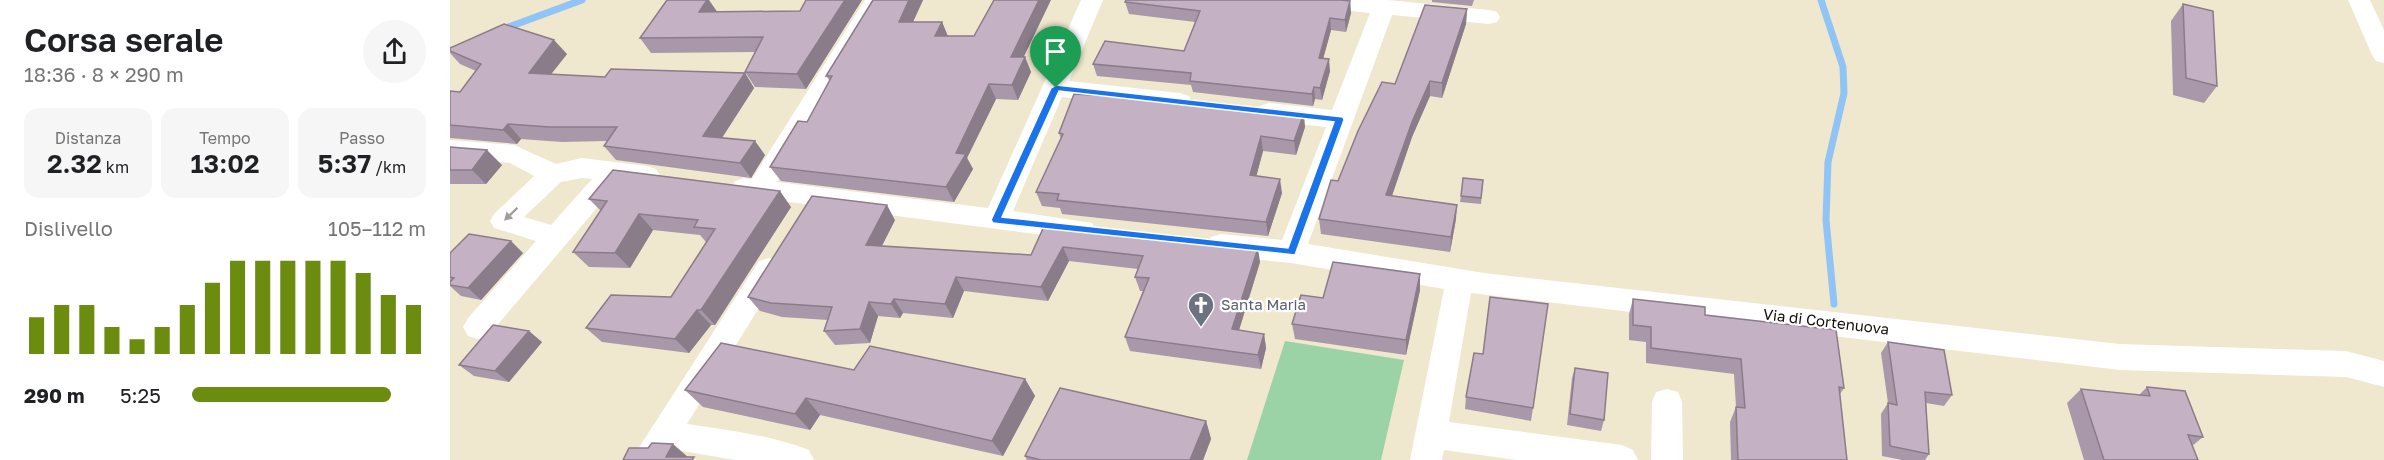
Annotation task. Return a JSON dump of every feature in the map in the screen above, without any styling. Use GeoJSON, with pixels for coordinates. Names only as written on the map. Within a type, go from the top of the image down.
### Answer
{"type":"FeatureCollection","features":[{"type":"Feature","properties":{"kind":"street"},"geometry":{"type":"LineString","coordinates":[[759,190],[876,0]]}},
{"type":"Feature","properties":{"kind":"street"},"geometry":{"type":"LineString","coordinates":[[996,220],[1056,88],[1092,0]]}},
{"type":"Feature","properties":{"kind":"street"},"geometry":{"type":"LineString","coordinates":[[1314,0],[1490,17]]}},
{"type":"Feature","properties":{"kind":"street"},"geometry":{"type":"LineString","coordinates":[[2359,0],[2384,55]]}},
{"type":"Feature","properties":{"kind":"street"},"geometry":{"type":"LineString","coordinates":[[1300,254],[1340,120],[1383,8]]}},
{"type":"Feature","properties":{"kind":"street"},"geometry":{"type":"LineString","coordinates":[[1056,88],[1202,104]]}},
{"type":"Feature","properties":{"kind":"street"},"geometry":{"type":"LineString","coordinates":[[1248,109],[1340,120]]}},
{"type":"Feature","properties":{"kind":"street"},"geometry":{"type":"LineString","coordinates":[[450,149],[514,154],[553,174]]}},
{"type":"Feature","properties":{"kind":"street"},"geometry":{"type":"LineString","coordinates":[[556,237],[503,221],[553,174],[582,168],[669,179]]}},
{"type":"Feature","properties":{"kind":"street"},"geometry":{"type":"LineString","coordinates":[[478,327],[613,172]]}},
{"type":"Feature","properties":{"kind":"street"},"geometry":{"type":"LineString","coordinates":[[725,186],[759,190],[808,207],[996,220],[1102,232]]}},
{"type":"Feature","properties":{"kind":"street","name":"Via di Cortenuova"},"geometry":{"type":"LineString","coordinates":[[1197,242],[1300,254],[1460,279],[2120,357],[2346,364],[2384,374]]}},
{"type":"Feature","properties":{"kind":"street"},"geometry":{"type":"LineString","coordinates":[[647,460],[783,246]]}},
{"type":"Feature","properties":{"kind":"street"},"geometry":{"type":"LineString","coordinates":[[1460,279],[1429,447],[1622,460]]}},
{"type":"Feature","properties":{"kind":"street","name":"Via di Cortenuova"},"geometry":{"type":"LineString","coordinates":[[2346,364],[2384,354]]}},
{"type":"Feature","properties":{"kind":"street"},"geometry":{"type":"LineString","coordinates":[[1666,402],[1667,460]]}},
{"type":"Feature","properties":{"kind":"street"},"geometry":{"type":"LineString","coordinates":[[663,434],[755,449],[798,460]]}},
{"type":"Feature","properties":{"kind":"green space"},"geometry":{"type":"Polygon","coordinates":[[[1285,341],[1404,360],[1381,460],[1247,460],[1285,341]]]}},
{"type":"Feature","properties":{"kind":"building"},"geometry":{"type":"Polygon","coordinates":[[[667,0],[707,0],[699,12],[800,11],[806,0],[845,0],[797,74],[745,72],[763,37],[640,38],[667,0]]]}},
{"type":"Feature","properties":{"kind":"building"},"geometry":{"type":"Polygon","coordinates":[[[873,0],[909,0],[899,22],[942,22],[935,36],[974,36],[994,0],[1039,0],[1011,57],[1025,57],[1012,85],[989,84],[956,153],[966,154],[946,187],[770,167],[798,121],[807,122],[832,76],[826,76],[873,0]]]}},
{"type":"Feature","properties":{"kind":"building"},"geometry":{"type":"Polygon","coordinates":[[[1126,0],[1350,1],[1345,20],[1330,18],[1319,58],[1329,59],[1320,88],[1314,87],[1312,94],[1190,81],[1191,73],[1093,64],[1105,41],[1184,51],[1200,11],[1125,2],[1126,0]]]}},
{"type":"Feature","properties":{"kind":"building"},"geometry":{"type":"Polygon","coordinates":[[[2183,4],[2213,11],[2217,86],[2186,78],[2183,4]]]}},
{"type":"Feature","properties":{"kind":"building"},"geometry":{"type":"Polygon","coordinates":[[[1425,5],[1467,9],[1442,83],[1430,81],[1412,122],[1386,195],[1457,205],[1451,237],[1319,219],[1331,180],[1338,181],[1358,131],[1382,82],[1395,84],[1425,5]]]}},
{"type":"Feature","properties":{"kind":"building"},"geometry":{"type":"Polygon","coordinates":[[[504,24],[554,40],[529,73],[605,77],[611,69],[745,73],[703,136],[755,141],[740,163],[604,146],[617,127],[549,127],[508,124],[503,130],[450,125],[450,91],[460,92],[481,64],[450,51],[450,48],[504,24]]]}},
{"type":"Feature","properties":{"kind":"building"},"geometry":{"type":"Polygon","coordinates":[[[1074,94],[1188,100],[1304,113],[1294,141],[1261,136],[1250,175],[1280,179],[1266,222],[1057,200],[1059,194],[1036,192],[1063,134],[1059,133],[1074,94]]]}},
{"type":"Feature","properties":{"kind":"building"},"geometry":{"type":"Polygon","coordinates":[[[450,147],[487,150],[472,170],[450,170],[450,147]]]}},
{"type":"Feature","properties":{"kind":"building"},"geometry":{"type":"Polygon","coordinates":[[[613,170],[780,191],[701,310],[697,310],[675,339],[586,328],[611,295],[671,297],[715,229],[694,227],[698,220],[639,214],[615,253],[573,252],[607,201],[589,199],[613,170]]]}},
{"type":"Feature","properties":{"kind":"building"},"geometry":{"type":"Polygon","coordinates":[[[1463,178],[1483,180],[1481,198],[1461,196],[1463,178]]]}},
{"type":"Feature","properties":{"kind":"building"},"geometry":{"type":"Polygon","coordinates":[[[812,196],[887,205],[866,245],[1031,255],[1045,224],[1258,248],[1232,329],[1264,334],[1258,355],[1125,337],[1149,278],[1135,277],[1143,256],[1063,247],[1041,287],[956,277],[945,304],[894,299],[891,304],[869,302],[860,329],[824,331],[832,307],[771,303],[748,297],[812,196]]]}},
{"type":"Feature","properties":{"kind":"building"},"geometry":{"type":"Polygon","coordinates":[[[469,234],[511,241],[468,288],[450,285],[454,278],[450,277],[450,253],[469,234]]]}},
{"type":"Feature","properties":{"kind":"building"},"geometry":{"type":"Polygon","coordinates":[[[1333,262],[1420,274],[1406,340],[1292,324],[1301,295],[1323,298],[1333,262]]]}},
{"type":"Feature","properties":{"kind":"building"},"geometry":{"type":"Polygon","coordinates":[[[1490,297],[1548,304],[1533,408],[1466,397],[1474,353],[1483,354],[1490,297]]]}},
{"type":"Feature","properties":{"kind":"building"},"geometry":{"type":"Polygon","coordinates":[[[1633,299],[1705,307],[1705,315],[1836,330],[1844,388],[1839,387],[1847,460],[1738,460],[1736,407],[1745,408],[1741,359],[1651,348],[1651,327],[1633,325],[1633,299]]]}},
{"type":"Feature","properties":{"kind":"building"},"geometry":{"type":"Polygon","coordinates":[[[493,325],[529,331],[495,371],[459,365],[493,325]]]}},
{"type":"Feature","properties":{"kind":"building"},"geometry":{"type":"Polygon","coordinates":[[[1888,342],[1944,350],[1952,395],[1925,392],[1929,454],[1890,446],[1888,403],[1897,405],[1888,342]]]}},
{"type":"Feature","properties":{"kind":"building"},"geometry":{"type":"Polygon","coordinates":[[[721,343],[854,370],[870,346],[1025,379],[992,441],[806,398],[795,414],[685,390],[721,343]]]}},
{"type":"Feature","properties":{"kind":"building"},"geometry":{"type":"Polygon","coordinates":[[[1575,368],[1608,373],[1604,420],[1570,414],[1575,368]]]}},
{"type":"Feature","properties":{"kind":"building"},"geometry":{"type":"Polygon","coordinates":[[[2147,387],[2185,391],[2203,437],[2188,435],[2198,460],[2104,460],[2081,389],[2150,396],[2147,387]]]}},
{"type":"Feature","properties":{"kind":"building"},"geometry":{"type":"Polygon","coordinates":[[[1060,388],[1206,421],[1190,460],[1041,460],[1025,456],[1060,388]]]}},
{"type":"Feature","properties":{"kind":"building"},"geometry":{"type":"Polygon","coordinates":[[[652,443],[673,444],[666,457],[694,457],[692,460],[623,460],[629,448],[648,448],[652,443]]]}},
{"type":"Feature","properties":{"kind":"waterway"},"geometry":{"type":"LineString","coordinates":[[503,29],[582,0]]}},
{"type":"Feature","properties":{"kind":"waterway"},"geometry":{"type":"LineString","coordinates":[[1821,0],[1843,67],[1844,93],[1828,162],[1826,220],[1834,304]]}},
{"type":"Feature","properties":{"kind":"place","name":"Santa Maria"},"geometry":{"type":"Point","coordinates":[1201,328]}},
{"type":"Feature","properties":{"kind":"route"},"geometry":{"type":"LineString","coordinates":[[1056,88],[1340,120],[1291,252],[996,220],[1056,88]]}}]}
